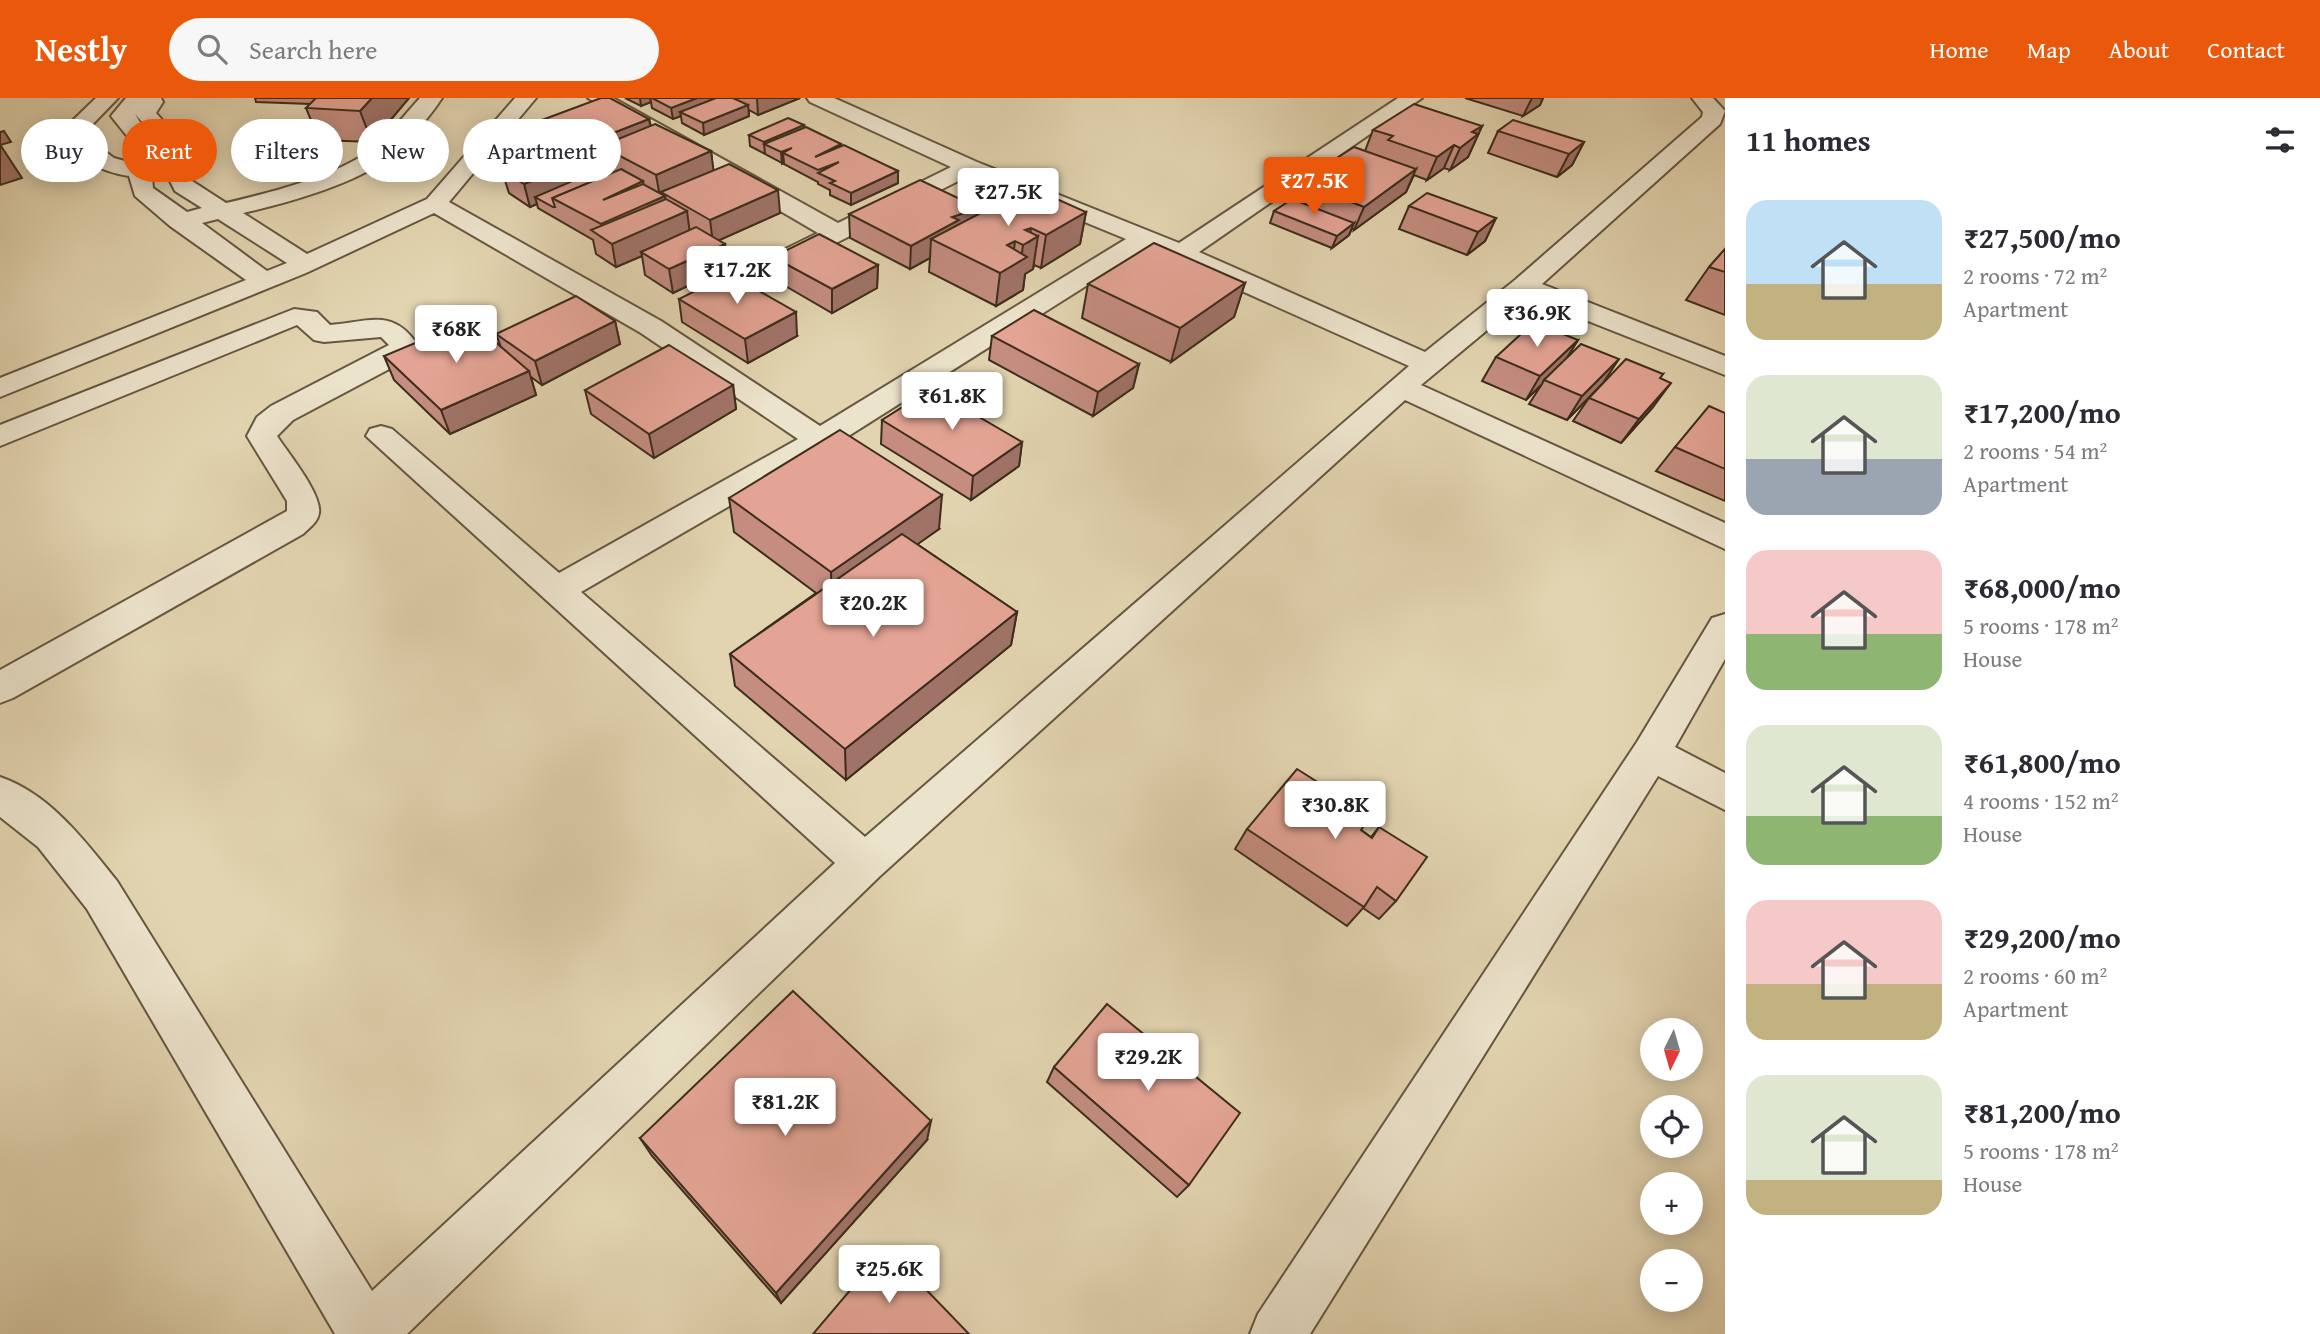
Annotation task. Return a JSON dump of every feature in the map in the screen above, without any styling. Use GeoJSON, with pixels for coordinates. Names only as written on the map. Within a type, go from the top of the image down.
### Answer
{"type":"FeatureCollection","features":[{"type":"Feature","properties":{"kind":"street"},"geometry":{"type":"LineString","coordinates":[[108,98],[77,127],[76,135],[107,166],[122,168]]}},
{"type":"Feature","properties":{"kind":"street"},"geometry":{"type":"LineString","coordinates":[[124,119],[122,116],[137,98]]}},
{"type":"Feature","properties":{"kind":"street"},"geometry":{"type":"LineString","coordinates":[[150,119],[145,114],[157,98]]}},
{"type":"Feature","properties":{"kind":"street"},"geometry":{"type":"LineString","coordinates":[[179,221],[286,196],[365,163],[381,153],[432,98]]}},
{"type":"Feature","properties":{"kind":"street"},"geometry":{"type":"LineString","coordinates":[[0,388],[306,264],[435,204],[526,98]]}},
{"type":"Feature","properties":{"kind":"street"},"geometry":{"type":"LineString","coordinates":[[598,98],[837,233]]}},
{"type":"Feature","properties":{"kind":"street"},"geometry":{"type":"LineString","coordinates":[[817,98],[969,167],[1181,253],[1725,537]]}},
{"type":"Feature","properties":{"kind":"street"},"geometry":{"type":"LineString","coordinates":[[1181,253],[1412,98]]}},
{"type":"Feature","properties":{"kind":"street"},"geometry":{"type":"LineString","coordinates":[[0,794],[53,834],[102,895],[367,1334],[865,863],[1416,376],[1524,286],[1712,119],[1714,111],[1702,98]]}},
{"type":"Feature","properties":{"kind":"street"},"geometry":{"type":"LineString","coordinates":[[651,327],[969,167]]}},
{"type":"Feature","properties":{"kind":"street"},"geometry":{"type":"LineString","coordinates":[[141,182],[143,191],[179,221],[264,281]]}},
{"type":"Feature","properties":{"kind":"street"},"geometry":{"type":"LineString","coordinates":[[182,182],[183,186],[306,264]]}},
{"type":"Feature","properties":{"kind":"street"},"geometry":{"type":"LineString","coordinates":[[435,204],[651,327],[820,440]]}},
{"type":"Feature","properties":{"kind":"street"},"geometry":{"type":"LineString","coordinates":[[558,590],[820,440],[1145,238]]}},
{"type":"Feature","properties":{"kind":"street"},"geometry":{"type":"LineString","coordinates":[[1524,286],[1725,366]]}},
{"type":"Feature","properties":{"kind":"street"},"geometry":{"type":"LineString","coordinates":[[0,436],[293,317],[307,318],[324,334],[388,328],[403,344],[400,352],[282,413],[268,424],[262,436],[303,501],[303,515],[292,526],[0,688]]}},
{"type":"Feature","properties":{"kind":"street"},"geometry":{"type":"LineString","coordinates":[[381,436],[865,863]]}},
{"type":"Feature","properties":{"kind":"street"},"geometry":{"type":"LineString","coordinates":[[1278,1334],[1651,753],[1725,626]]}},
{"type":"Feature","properties":{"kind":"street"},"geometry":{"type":"LineString","coordinates":[[1651,753],[1725,793]]}},
{"type":"Feature","properties":{"kind":"building"},"geometry":{"type":"Polygon","coordinates":[[[316,98],[372,98],[360,111],[306,108],[316,98]]]}},
{"type":"Feature","properties":{"kind":"building"},"geometry":{"type":"Polygon","coordinates":[[[601,98],[610,98],[649,119],[621,130],[621,119],[545,119],[601,98]]]}},
{"type":"Feature","properties":{"kind":"building"},"geometry":{"type":"Polygon","coordinates":[[[652,98],[697,98],[671,108],[652,98]]]}},
{"type":"Feature","properties":{"kind":"building"},"geometry":{"type":"Polygon","coordinates":[[[716,98],[733,98],[748,105],[703,123],[680,112],[716,98]]]}},
{"type":"Feature","properties":{"kind":"building"},"geometry":{"type":"Polygon","coordinates":[[[1414,104],[1482,126],[1472,132],[1478,134],[1460,148],[1454,145],[1437,157],[1388,140],[1393,136],[1373,130],[1414,104]]]}},
{"type":"Feature","properties":{"kind":"building"},"geometry":{"type":"Polygon","coordinates":[[[788,118],[804,125],[764,142],[749,135],[788,118]]]}},
{"type":"Feature","properties":{"kind":"building"},"geometry":{"type":"Polygon","coordinates":[[[1513,120],[1584,142],[1569,154],[1498,131],[1513,120]]]}},
{"type":"Feature","properties":{"kind":"building"},"geometry":{"type":"Polygon","coordinates":[[[655,124],[711,151],[656,175],[621,157],[621,138],[655,124]]]}},
{"type":"Feature","properties":{"kind":"building"},"geometry":{"type":"Polygon","coordinates":[[[806,127],[841,144],[815,157],[844,145],[898,171],[851,193],[830,183],[835,181],[818,173],[839,162],[818,170],[783,153],[792,148],[781,152],[764,144],[806,127]]]}},
{"type":"Feature","properties":{"kind":"building"},"geometry":{"type":"Polygon","coordinates":[[[1354,147],[1416,169],[1364,207],[1300,182],[1354,147]]]}},
{"type":"Feature","properties":{"kind":"building"},"geometry":{"type":"Polygon","coordinates":[[[729,164],[778,190],[710,220],[661,192],[729,164]]]}},
{"type":"Feature","properties":{"kind":"building"},"geometry":{"type":"Polygon","coordinates":[[[621,169],[643,181],[603,200],[643,184],[665,196],[601,224],[552,198],[590,182],[621,182],[621,169]]]}},
{"type":"Feature","properties":{"kind":"building"},"geometry":{"type":"Polygon","coordinates":[[[920,180],[979,208],[952,217],[959,220],[911,246],[849,214],[920,180]]]}},
{"type":"Feature","properties":{"kind":"building"},"geometry":{"type":"Polygon","coordinates":[[[570,182],[590,182],[552,198],[555,207],[535,197],[570,182]]]}},
{"type":"Feature","properties":{"kind":"building"},"geometry":{"type":"Polygon","coordinates":[[[1030,187],[1086,212],[1046,235],[1031,228],[1025,230],[1038,236],[1023,245],[1015,241],[1007,245],[1027,257],[1000,273],[931,239],[1030,187]]]}},
{"type":"Feature","properties":{"kind":"building"},"geometry":{"type":"Polygon","coordinates":[[[1427,193],[1496,218],[1478,232],[1409,206],[1427,193]]]}},
{"type":"Feature","properties":{"kind":"building"},"geometry":{"type":"Polygon","coordinates":[[[666,199],[687,211],[612,244],[591,230],[666,199]]]}},
{"type":"Feature","properties":{"kind":"building"},"geometry":{"type":"Polygon","coordinates":[[[1292,199],[1354,223],[1337,236],[1274,211],[1292,199]]]}},
{"type":"Feature","properties":{"kind":"building"},"geometry":{"type":"Polygon","coordinates":[[[696,227],[725,244],[669,269],[641,252],[696,227]]]}},
{"type":"Feature","properties":{"kind":"building"},"geometry":{"type":"Polygon","coordinates":[[[819,234],[878,265],[832,289],[773,257],[819,234]]]}},
{"type":"Feature","properties":{"kind":"building"},"geometry":{"type":"Polygon","coordinates":[[[1154,243],[1245,283],[1180,328],[1088,284],[1154,243]]]}},
{"type":"Feature","properties":{"kind":"building"},"geometry":{"type":"Polygon","coordinates":[[[1725,249],[1725,272],[1709,267],[1725,249]]]}},
{"type":"Feature","properties":{"kind":"building"},"geometry":{"type":"Polygon","coordinates":[[[729,274],[796,312],[745,339],[679,299],[729,274]]]}},
{"type":"Feature","properties":{"kind":"building"},"geometry":{"type":"Polygon","coordinates":[[[576,296],[615,321],[535,361],[496,334],[576,296]]]}},
{"type":"Feature","properties":{"kind":"building"},"geometry":{"type":"Polygon","coordinates":[[[1034,310],[1139,364],[1098,392],[992,336],[1034,310]]]}},
{"type":"Feature","properties":{"kind":"building"},"geometry":{"type":"Polygon","coordinates":[[[470,320],[529,371],[441,410],[384,356],[470,320]]]}},
{"type":"Feature","properties":{"kind":"building"},"geometry":{"type":"Polygon","coordinates":[[[1534,322],[1578,340],[1540,376],[1496,357],[1534,322]]]}},
{"type":"Feature","properties":{"kind":"building"},"geometry":{"type":"Polygon","coordinates":[[[1581,344],[1619,359],[1582,396],[1544,380],[1581,344]]]}},
{"type":"Feature","properties":{"kind":"building"},"geometry":{"type":"Polygon","coordinates":[[[669,345],[733,385],[649,434],[585,390],[669,345]]]}},
{"type":"Feature","properties":{"kind":"building"},"geometry":{"type":"Polygon","coordinates":[[[1626,359],[1663,374],[1660,378],[1671,383],[1639,419],[1589,398],[1626,359]]]}},
{"type":"Feature","properties":{"kind":"building"},"geometry":{"type":"Polygon","coordinates":[[[931,389],[1022,442],[973,476],[882,420],[931,389]]]}},
{"type":"Feature","properties":{"kind":"building"},"geometry":{"type":"Polygon","coordinates":[[[1709,406],[1725,413],[1725,469],[1675,447],[1709,406]]]}},
{"type":"Feature","properties":{"kind":"building"},"geometry":{"type":"Polygon","coordinates":[[[840,430],[942,495],[831,572],[729,498],[840,430]]]}},
{"type":"Feature","properties":{"kind":"building"},"geometry":{"type":"Polygon","coordinates":[[[902,534],[1017,612],[845,749],[730,654],[902,534]]]}},
{"type":"Feature","properties":{"kind":"building"},"geometry":{"type":"Polygon","coordinates":[[[1297,769],[1371,816],[1361,830],[1372,838],[1379,827],[1427,857],[1396,901],[1377,887],[1364,907],[1247,829],[1297,769]]]}},
{"type":"Feature","properties":{"kind":"building"},"geometry":{"type":"Polygon","coordinates":[[[793,991],[931,1121],[776,1293],[640,1138],[793,991]]]}},
{"type":"Feature","properties":{"kind":"building"},"geometry":{"type":"Polygon","coordinates":[[[1107,1004],[1240,1113],[1189,1185],[1054,1067],[1107,1004]]]}},
{"type":"Feature","properties":{"kind":"building"},"geometry":{"type":"Polygon","coordinates":[[[886,1248],[969,1334],[813,1334],[886,1248]]]}}]}
